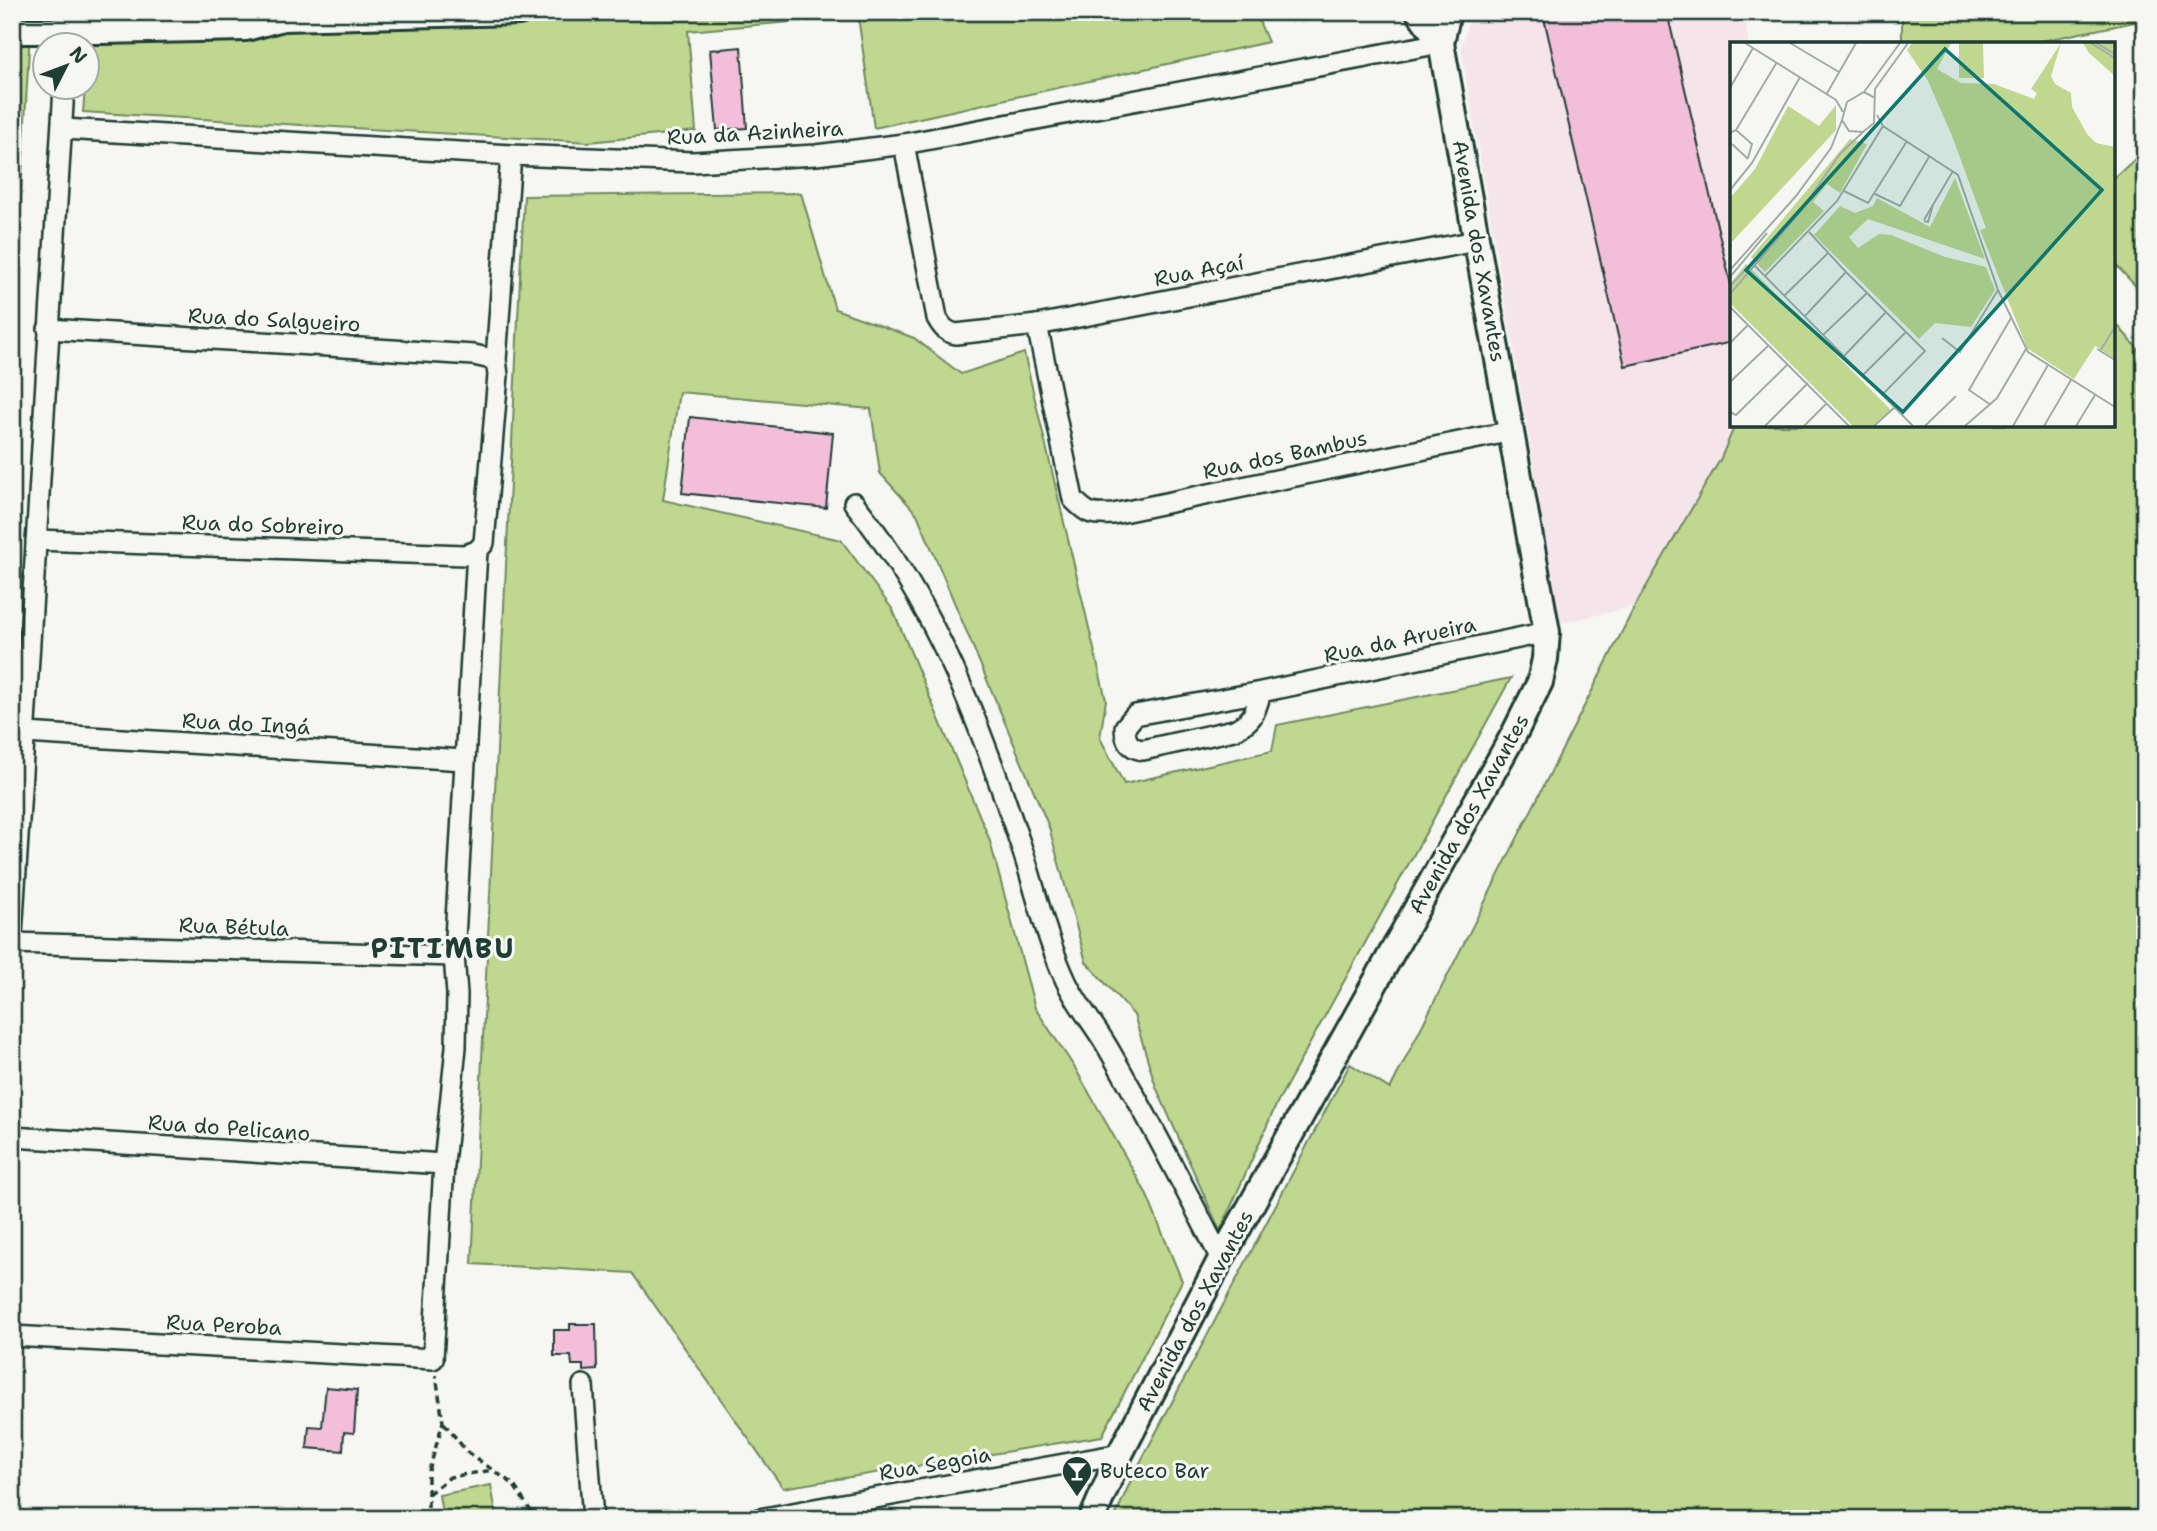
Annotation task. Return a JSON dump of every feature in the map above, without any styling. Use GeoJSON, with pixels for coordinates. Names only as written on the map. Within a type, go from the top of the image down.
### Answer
{"type":"FeatureCollection","features":[{"type":"Feature","properties":{"kind":"main road"},"geometry":{"type":"LineString","coordinates":[[12,31],[246,28],[283,16],[519,12]]}},
{"type":"Feature","properties":{"kind":"main road","name":"Avenida dos Xavantes"},"geometry":{"type":"LineString","coordinates":[[1419,12],[1441,43]]}},
{"type":"Feature","properties":{"kind":"main road","name":"Avenida dos Xavantes"},"geometry":{"type":"LineString","coordinates":[[1092,1519],[1120,1454],[1221,1259],[1514,734],[1540,682],[1547,632],[1441,43],[1447,12]]}},
{"type":"Feature","properties":{"kind":"street"},"geometry":{"type":"LineString","coordinates":[[65,32],[66,12]]}},
{"type":"Feature","properties":{"kind":"street","name":"Rua da Azinheira"},"geometry":{"type":"LineString","coordinates":[[63,120],[95,131],[511,155],[693,162],[816,155],[904,144],[1441,43]]}},
{"type":"Feature","properties":{"kind":"street"},"geometry":{"type":"LineString","coordinates":[[12,935],[64,102]]}},
{"type":"Feature","properties":{"kind":"street","name":"Rua Açaí"},"geometry":{"type":"LineString","coordinates":[[904,144],[937,318],[942,327],[956,334],[1037,325],[1476,241]]}},
{"type":"Feature","properties":{"kind":"street"},"geometry":{"type":"LineString","coordinates":[[433,1359],[444,1164],[456,1047],[457,994],[454,956],[464,760],[480,547],[498,375],[496,360],[511,155]]}},
{"type":"Feature","properties":{"kind":"street","name":"Rua dos Bambus"},"geometry":{"type":"LineString","coordinates":[[1037,325],[1073,499],[1083,510],[1094,515],[1113,514],[1512,431]]}},
{"type":"Feature","properties":{"kind":"street","name":"Rua do Salgueiro"},"geometry":{"type":"LineString","coordinates":[[48,329],[474,355],[496,360]]}},
{"type":"Feature","properties":{"kind":"street"},"geometry":{"type":"LineString","coordinates":[[854,503],[876,530],[911,583],[960,681],[1019,840],[1066,982],[1107,1045],[1221,1259]]}},
{"type":"Feature","properties":{"kind":"street","name":"Rua do Sobreiro"},"geometry":{"type":"LineString","coordinates":[[36,540],[464,555],[480,547]]}},
{"type":"Feature","properties":{"kind":"street","name":"Rua da Arueira"},"geometry":{"type":"LineString","coordinates":[[1261,692],[1255,715],[1234,730],[1143,750],[1134,749],[1128,743],[1125,727],[1135,715],[1261,692],[1547,632]]}},
{"type":"Feature","properties":{"kind":"street","name":"Rua do Ingá"},"geometry":{"type":"LineString","coordinates":[[25,733],[464,760]]}},
{"type":"Feature","properties":{"kind":"street","name":"Rua Bétula"},"geometry":{"type":"LineString","coordinates":[[12,943],[454,956]]}},
{"type":"Feature","properties":{"kind":"street","name":"Rua do Pelicano"},"geometry":{"type":"LineString","coordinates":[[12,1138],[444,1164]]}},
{"type":"Feature","properties":{"kind":"street","name":"Rua Peroba"},"geometry":{"type":"LineString","coordinates":[[12,1336],[433,1359]]}},
{"type":"Feature","properties":{"kind":"street"},"geometry":{"type":"LineString","coordinates":[[583,1385],[593,1519]]}},
{"type":"Feature","properties":{"kind":"street","name":"Rua Segoia"},"geometry":{"type":"LineString","coordinates":[[759,1519],[1120,1454]]}},
{"type":"Feature","properties":{"kind":"path"},"geometry":{"type":"LineString","coordinates":[[428,1519],[428,1474],[443,1422],[433,1359]]}},
{"type":"Feature","properties":{"kind":"path"},"geometry":{"type":"LineString","coordinates":[[443,1422],[467,1451],[513,1484],[536,1519]]}},
{"type":"Feature","properties":{"kind":"path"},"geometry":{"type":"LineString","coordinates":[[428,1494],[450,1478],[493,1470]]}},
{"type":"Feature","properties":{"kind":"shaded area"},"geometry":{"type":"Polygon","coordinates":[[[1471,12],[1744,12],[1749,42],[1730,42],[1730,427],[1734,427],[1721,458],[1635,606],[1558,624],[1539,496],[1461,49],[1471,12]]]}},
{"type":"Feature","properties":{"kind":"green space"},"geometry":{"type":"Polygon","coordinates":[[[12,12],[31,12],[12,357],[12,12]]]}},
{"type":"Feature","properties":{"kind":"green space"},"geometry":{"type":"Polygon","coordinates":[[[90,12],[1255,12],[1268,42],[874,128],[858,16],[688,31],[696,131],[589,142],[83,112],[84,102],[102,102],[102,32],[89,32],[90,12]]]}},
{"type":"Feature","properties":{"kind":"green space"},"geometry":{"type":"Polygon","coordinates":[[[1902,12],[2145,12],[2145,20],[2036,42],[1902,42],[1902,12]]]}},
{"type":"Feature","properties":{"kind":"green space"},"geometry":{"type":"Polygon","coordinates":[[[2145,150],[2145,296],[2115,264],[2115,177],[2145,150]]]}},
{"type":"Feature","properties":{"kind":"green space"},"geometry":{"type":"Polygon","coordinates":[[[801,193],[835,309],[914,338],[961,374],[1024,353],[1106,700],[1100,738],[1124,784],[1272,751],[1277,725],[1511,678],[1277,1103],[1220,1231],[1156,1087],[1134,1015],[1086,962],[1049,827],[917,514],[880,473],[871,409],[679,392],[663,500],[841,540],[893,610],[989,838],[1035,1008],[1075,1068],[1146,1193],[1182,1281],[1102,1436],[783,1488],[632,1273],[472,1264],[524,196],[801,193]]]}},
{"type":"Feature","properties":{"kind":"green space"},"geometry":{"type":"Polygon","coordinates":[[[2115,322],[2145,357],[2145,1519],[1114,1519],[1131,1480],[1350,1064],[1390,1089],[1635,606],[1721,458],[1734,427],[2115,427],[2115,322]]]}},
{"type":"Feature","properties":{"kind":"green space"},"geometry":{"type":"Polygon","coordinates":[[[491,1485],[497,1519],[443,1519],[439,1495],[491,1485]]]}},
{"type":"Feature","properties":{"kind":"building"},"geometry":{"type":"Polygon","coordinates":[[[1667,12],[1730,280],[1730,342],[1625,366],[1543,14],[1667,12]]]}},
{"type":"Feature","properties":{"kind":"building"},"geometry":{"type":"Polygon","coordinates":[[[741,47],[747,128],[717,130],[710,50],[741,47]]]}},
{"type":"Feature","properties":{"kind":"building"},"geometry":{"type":"Polygon","coordinates":[[[690,417],[833,433],[826,508],[682,493],[690,417]]]}},
{"type":"Feature","properties":{"kind":"building"},"geometry":{"type":"Polygon","coordinates":[[[570,1324],[596,1324],[597,1370],[583,1371],[583,1365],[572,1365],[571,1356],[554,1356],[554,1330],[570,1330],[570,1324]]]}},
{"type":"Feature","properties":{"kind":"building"},"geometry":{"type":"Polygon","coordinates":[[[326,1387],[357,1390],[354,1433],[344,1432],[343,1451],[307,1448],[309,1426],[322,1427],[326,1387]]]}},
{"type":"Feature","properties":{"kind":"place","name":"Buteco Bar"},"geometry":{"type":"Point","coordinates":[1077,1498]}},
{"type":"Feature","properties":{"kind":"district","name":"PITIMBU"},"geometry":{"type":"Point","coordinates":[443,948]}}]}
